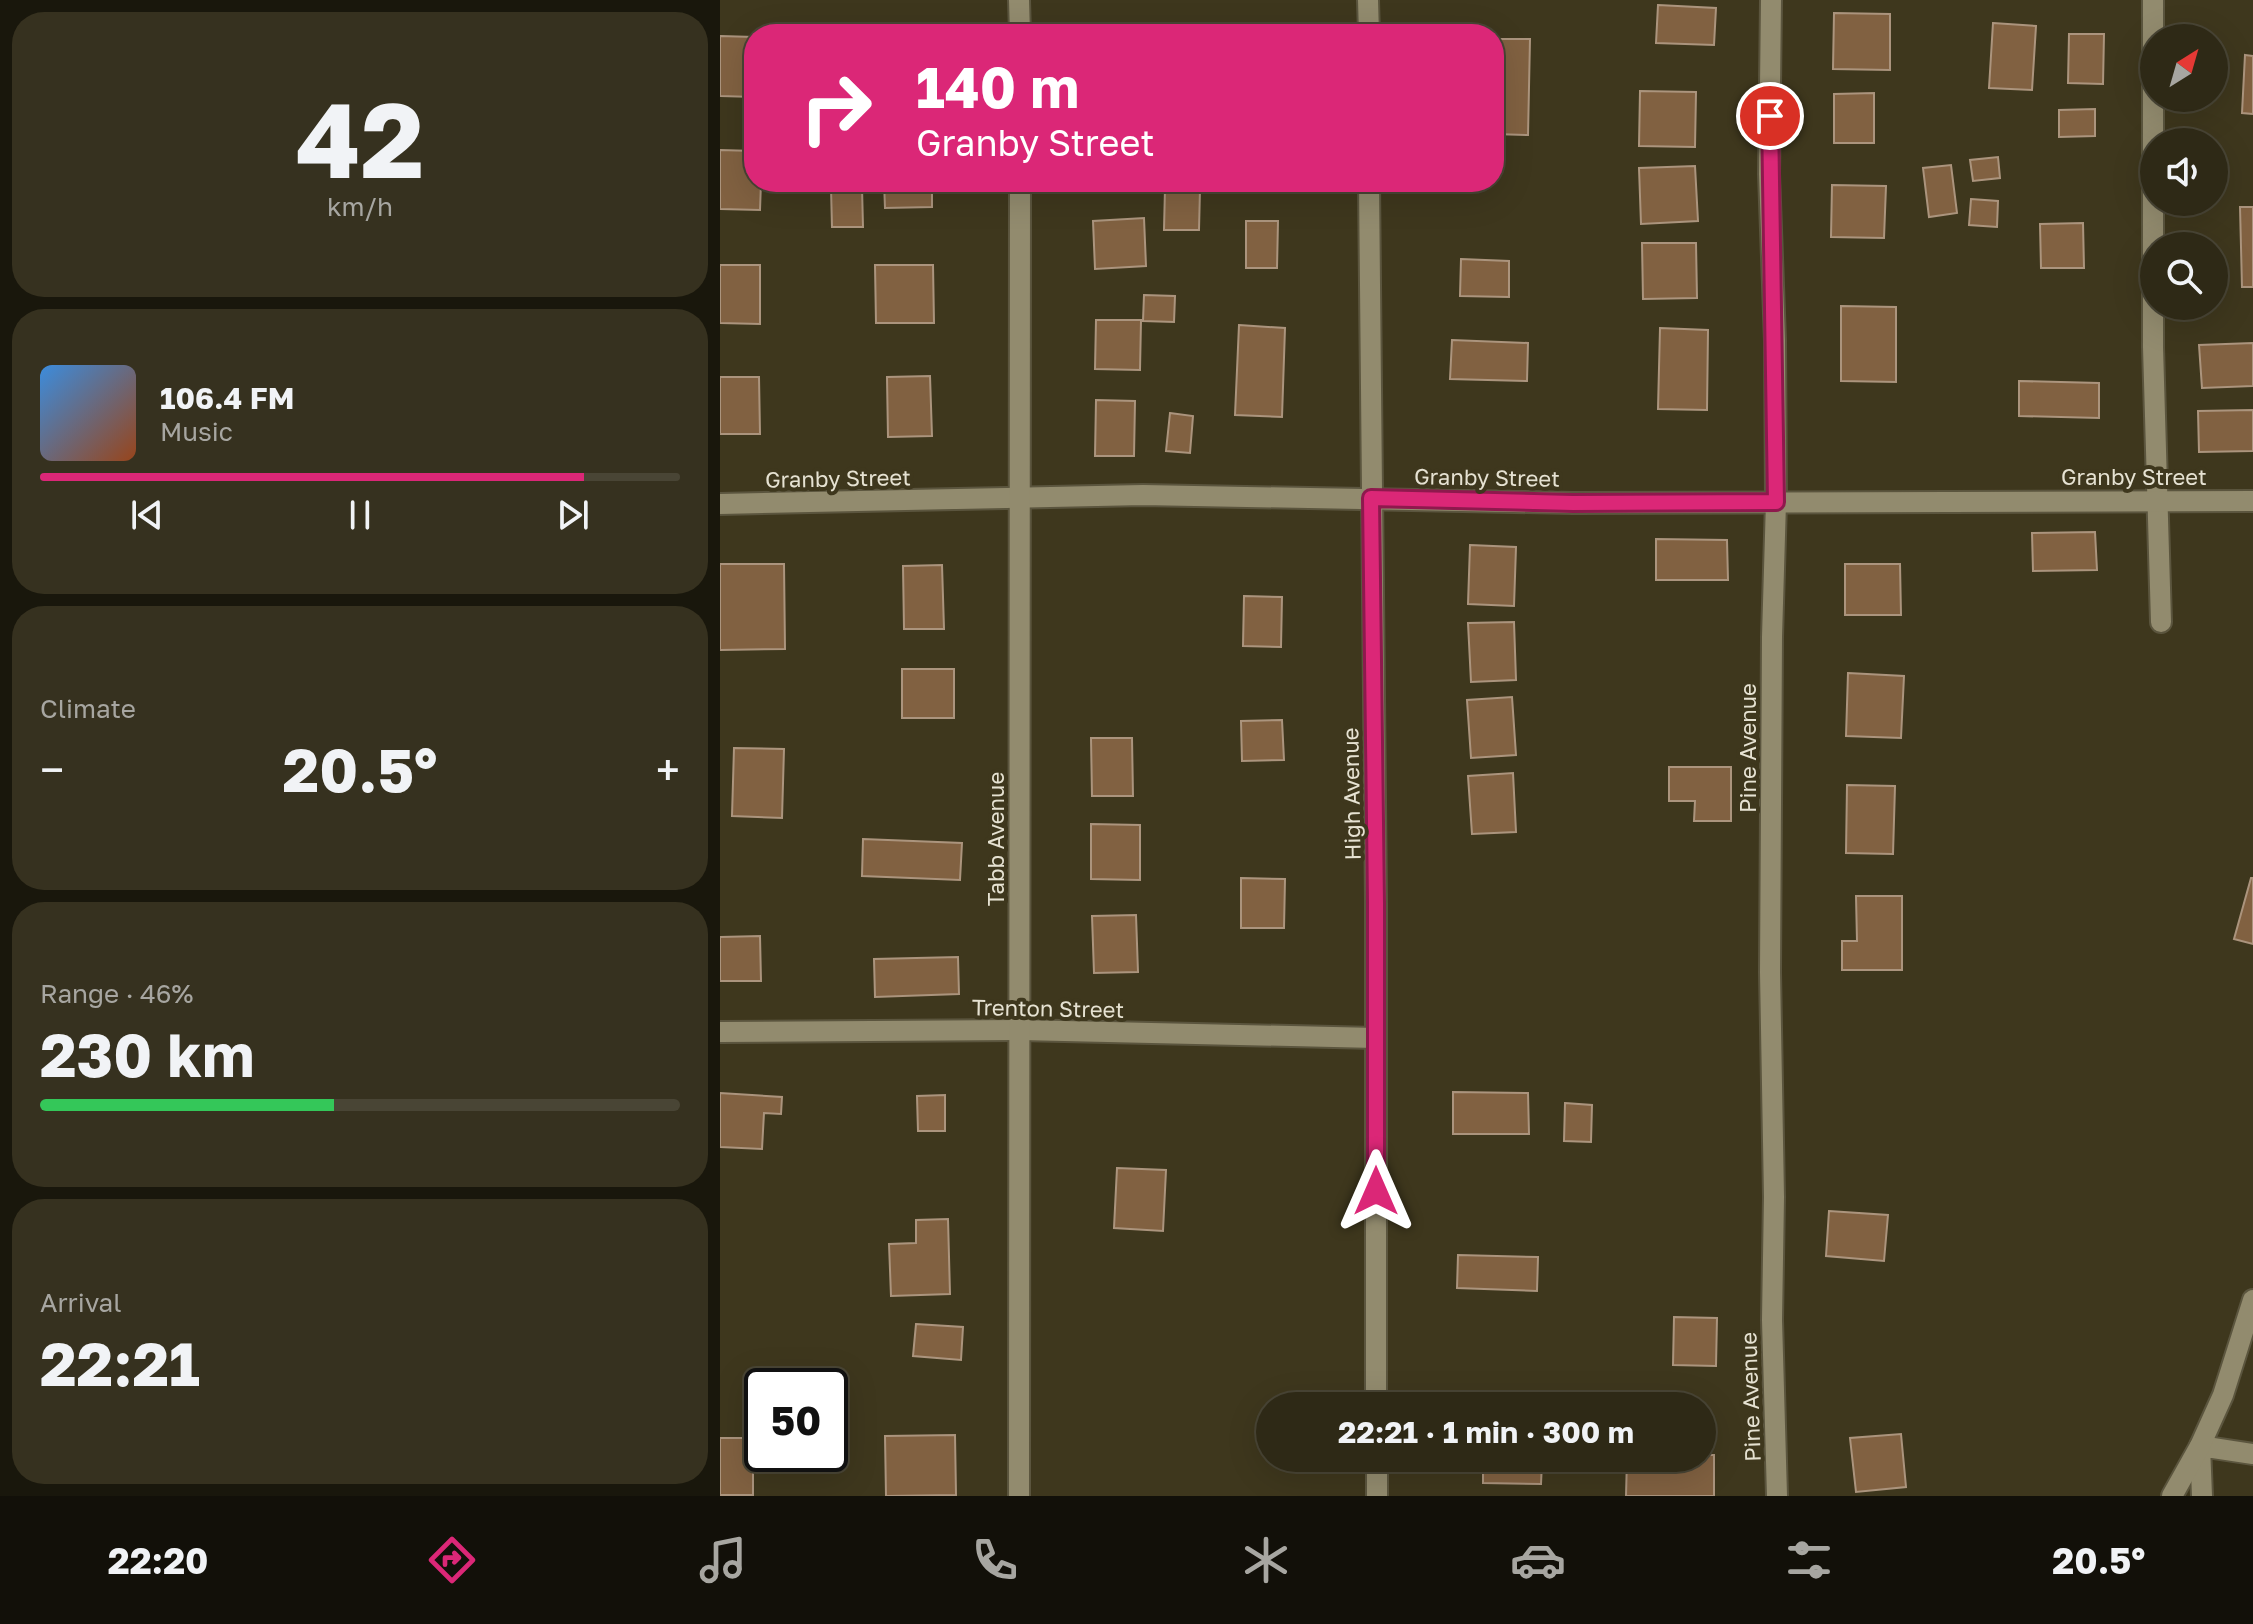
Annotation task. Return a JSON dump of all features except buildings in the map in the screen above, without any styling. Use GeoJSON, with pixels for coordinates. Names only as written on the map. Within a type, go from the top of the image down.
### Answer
{"type":"FeatureCollection","features":[{"type":"Feature","properties":{"kind":"street"},"geometry":{"type":"LineString","coordinates":[[1019,0],[1020,24]]}},
{"type":"Feature","properties":{"kind":"street"},"geometry":{"type":"LineString","coordinates":[[1368,0],[1369,24]]}},
{"type":"Feature","properties":{"kind":"street","name":"Pine Avenue"},"geometry":{"type":"LineString","coordinates":[[1771,0],[1769,174],[1775,341],[1776,502],[1770,972],[1774,1197],[1772,1320],[1777,1496]]}},
{"type":"Feature","properties":{"kind":"street"},"geometry":{"type":"LineString","coordinates":[[2153,0],[2151,205],[2161,622]]}},
{"type":"Feature","properties":{"kind":"street","name":"Tabb Avenue"},"geometry":{"type":"LineString","coordinates":[[1019,1496],[1020,192]]}},
{"type":"Feature","properties":{"kind":"street","name":"High Avenue"},"geometry":{"type":"LineString","coordinates":[[1369,192],[1376,1392]]}},
{"type":"Feature","properties":{"kind":"street","name":"Granby Street"},"geometry":{"type":"LineString","coordinates":[[720,504],[1143,495],[1573,503],[2253,501]]}},
{"type":"Feature","properties":{"kind":"street","name":"Trenton Street"},"geometry":{"type":"LineString","coordinates":[[720,1032],[1020,1030],[1376,1038]]}},
{"type":"Feature","properties":{"kind":"street"},"geometry":{"type":"LineString","coordinates":[[2172,1496],[2200,1446],[2223,1395],[2253,1300]]}},
{"type":"Feature","properties":{"kind":"street"},"geometry":{"type":"LineString","coordinates":[[2200,1446],[2253,1454]]}},
{"type":"Feature","properties":{"kind":"street"},"geometry":{"type":"LineString","coordinates":[[2200,1446],[2202,1496]]}},
{"type":"Feature","properties":{"kind":"street"},"geometry":{"type":"LineString","coordinates":[[1377,1472],[1377,1496]]}},
{"type":"Feature","properties":{"kind":"route"},"geometry":{"type":"LineString","coordinates":[[1376,1191],[1371,498],[1573,503],[1776,502],[1770,116]]}}]}
